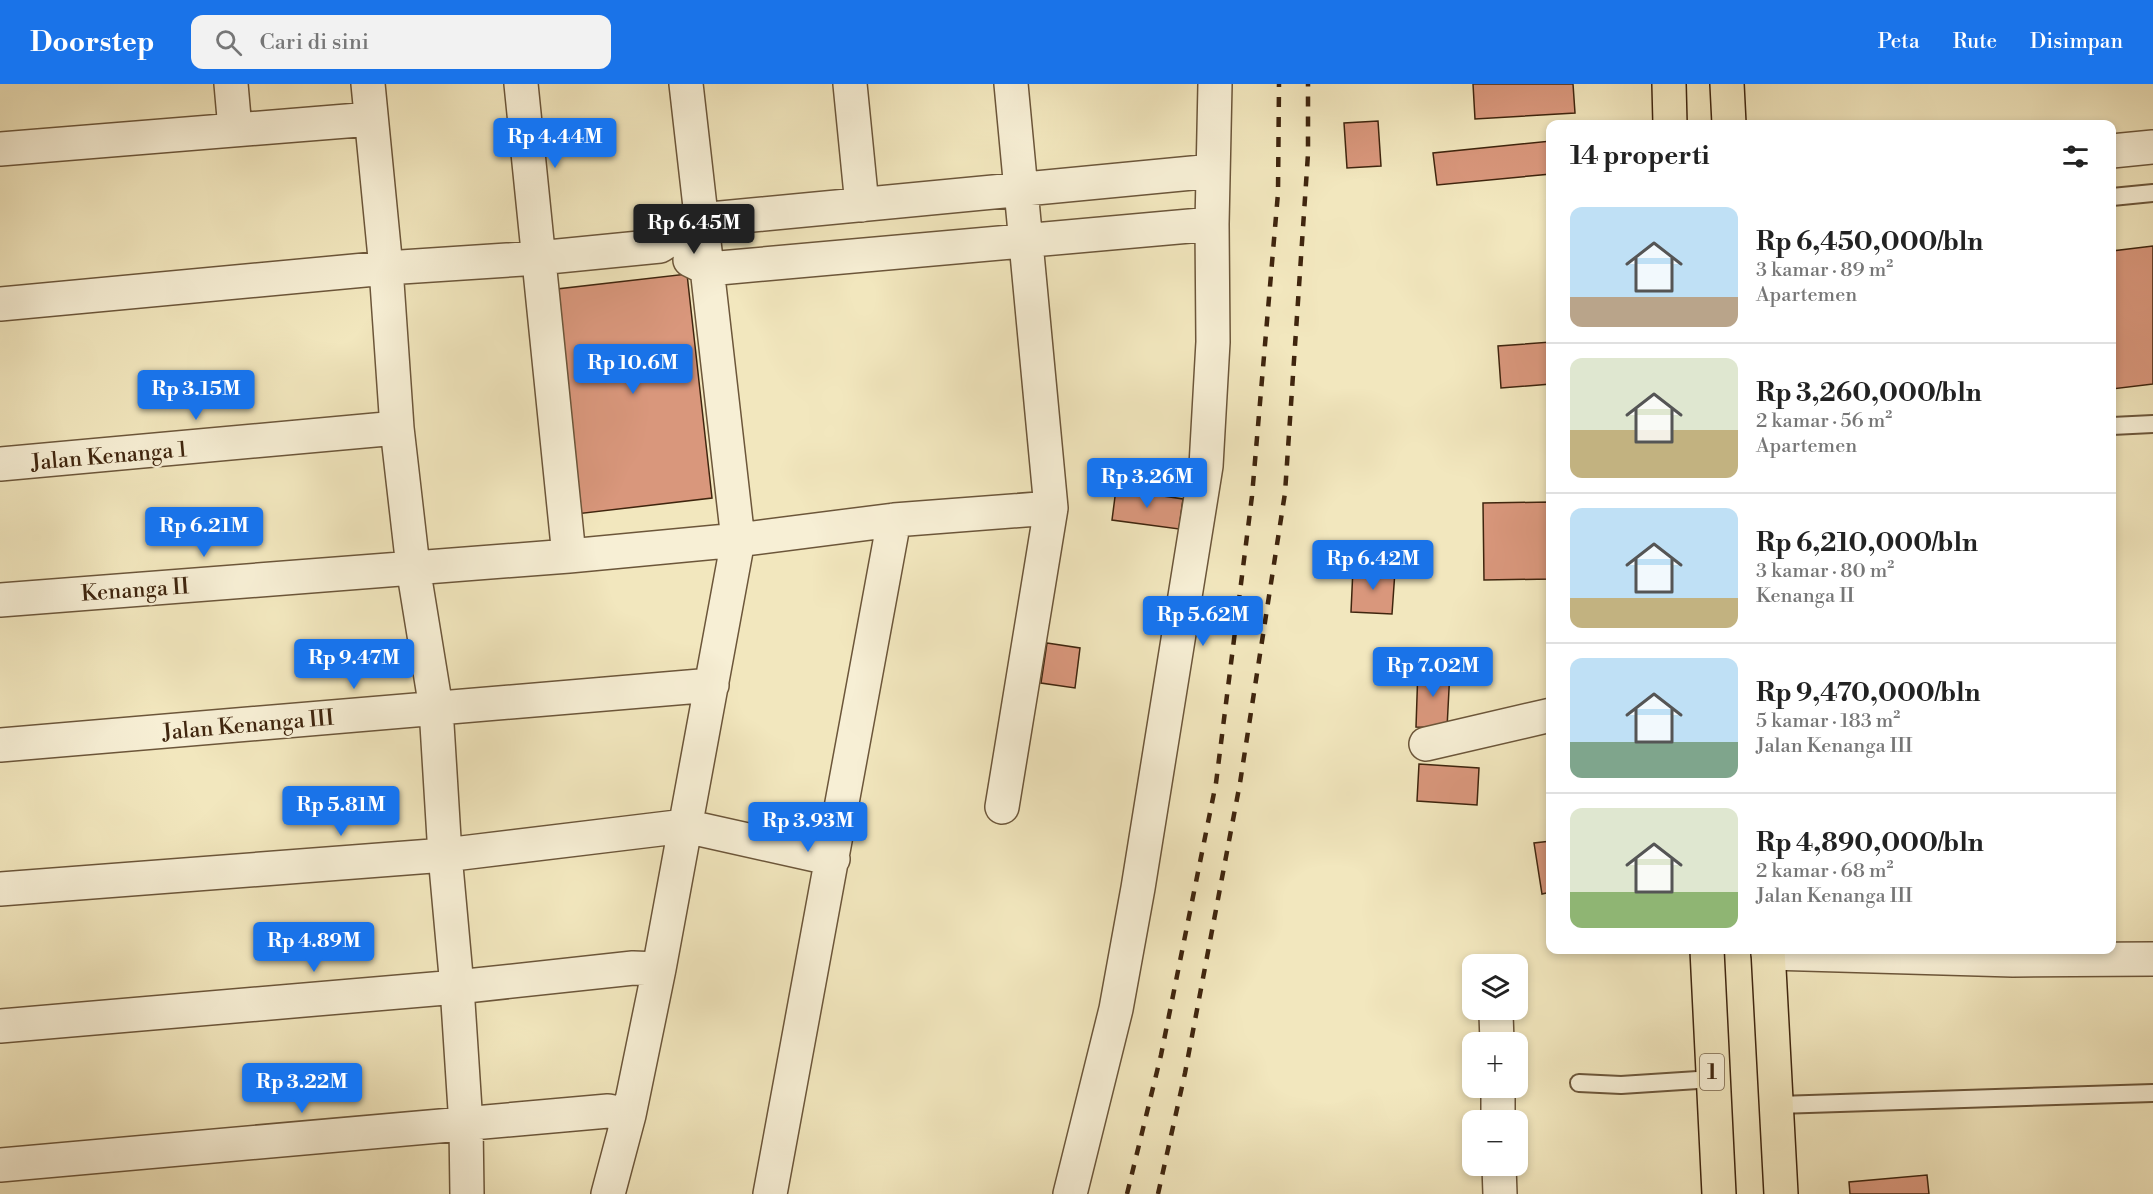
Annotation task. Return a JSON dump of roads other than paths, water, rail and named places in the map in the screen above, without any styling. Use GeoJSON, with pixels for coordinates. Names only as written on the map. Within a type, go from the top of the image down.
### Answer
{"type":"FeatureCollection","features":[{"type":"Feature","properties":{"kind":"highway"},"geometry":{"type":"LineString","coordinates":[[1669,84],[1670,120]]}},
{"type":"Feature","properties":{"kind":"highway"},"geometry":{"type":"LineString","coordinates":[[1727,84],[1729,120]]}},
{"type":"Feature","properties":{"kind":"highway","name":"1"},"geometry":{"type":"LineString","coordinates":[[1707,954],[1719,1194]]}},
{"type":"Feature","properties":{"kind":"highway"},"geometry":{"type":"LineString","coordinates":[[1768,954],[1781,1194]]}},
{"type":"Feature","properties":{"kind":"street"},"geometry":{"type":"LineString","coordinates":[[231,84],[235,129]]}},
{"type":"Feature","properties":{"kind":"street"},"geometry":{"type":"LineString","coordinates":[[368,84],[386,268],[397,428],[413,567],[436,708],[466,1125],[467,1194]]}},
{"type":"Feature","properties":{"kind":"street"},"geometry":{"type":"LineString","coordinates":[[521,84],[569,556]]}},
{"type":"Feature","properties":{"kind":"street"},"geometry":{"type":"LineString","coordinates":[[608,1194],[629,1115],[659,969],[738,540],[686,84]]}},
{"type":"Feature","properties":{"kind":"street"},"geometry":{"type":"LineString","coordinates":[[850,84],[862,205]]}},
{"type":"Feature","properties":{"kind":"street"},"geometry":{"type":"LineString","coordinates":[[1002,807],[1051,508],[1011,84]]}},
{"type":"Feature","properties":{"kind":"street"},"geometry":{"type":"LineString","coordinates":[[1070,1194],[1116,1009],[1148,832],[1206,466],[1213,342],[1212,224],[1215,84]]}},
{"type":"Feature","properties":{"kind":"street"},"geometry":{"type":"LineString","coordinates":[[0,149],[371,119]]}},
{"type":"Feature","properties":{"kind":"street"},"geometry":{"type":"LineString","coordinates":[[2116,151],[2153,147]]}},
{"type":"Feature","properties":{"kind":"street"},"geometry":{"type":"LineString","coordinates":[[0,304],[386,268],[538,258],[660,246],[700,220],[1213,171]]}},
{"type":"Feature","properties":{"kind":"street"},"geometry":{"type":"LineString","coordinates":[[660,246],[708,269],[1212,224]]}},
{"type":"Feature","properties":{"kind":"street","name":"Jalan Kenanga 1"},"geometry":{"type":"LineString","coordinates":[[0,464],[397,428]]}},
{"type":"Feature","properties":{"kind":"street","name":"Kenanga II"},"geometry":{"type":"LineString","coordinates":[[0,600],[569,556],[738,540],[894,520],[1051,508]]}},
{"type":"Feature","properties":{"kind":"street"},"geometry":{"type":"LineString","coordinates":[[770,1194],[894,520]]}},
{"type":"Feature","properties":{"kind":"street","name":"Jalan Kenanga III"},"geometry":{"type":"LineString","coordinates":[[0,745],[712,685]]}},
{"type":"Feature","properties":{"kind":"street"},"geometry":{"type":"LineString","coordinates":[[1426,744],[1546,716]]}},
{"type":"Feature","properties":{"kind":"street"},"geometry":{"type":"LineString","coordinates":[[0,889],[445,855],[685,826],[833,859]]}},
{"type":"Feature","properties":{"kind":"street"},"geometry":{"type":"LineString","coordinates":[[1850,954],[2013,960],[2153,959]]}},
{"type":"Feature","properties":{"kind":"street"},"geometry":{"type":"LineString","coordinates":[[0,1026],[457,987],[633,968],[659,969]]}},
{"type":"Feature","properties":{"kind":"street"},"geometry":{"type":"LineString","coordinates":[[0,1166],[608,1111],[629,1115]]}},
{"type":"Feature","properties":{"kind":"street"},"geometry":{"type":"LineString","coordinates":[[1499,1176],[1500,1194]]}},
{"type":"Feature","properties":{"kind":"lane"},"geometry":{"type":"LineString","coordinates":[[2116,197],[2153,193]]}},
{"type":"Feature","properties":{"kind":"lane"},"geometry":{"type":"LineString","coordinates":[[2116,426],[2153,424]]}},
{"type":"Feature","properties":{"kind":"lane"},"geometry":{"type":"LineString","coordinates":[[1579,1083],[1621,1085],[1713,1079]]}},
{"type":"Feature","properties":{"kind":"lane"},"geometry":{"type":"LineString","coordinates":[[1777,1105],[2153,1093]]}},
{"type":"Feature","properties":{"kind":"railway"},"geometry":{"type":"LineString","coordinates":[[1127,1194],[1161,1055],[1216,783],[1252,496],[1278,193],[1279,84]]}},
{"type":"Feature","properties":{"kind":"railway"},"geometry":{"type":"LineString","coordinates":[[1158,1194],[1185,1073],[1240,783],[1285,493],[1308,154],[1308,84]]}}]}
